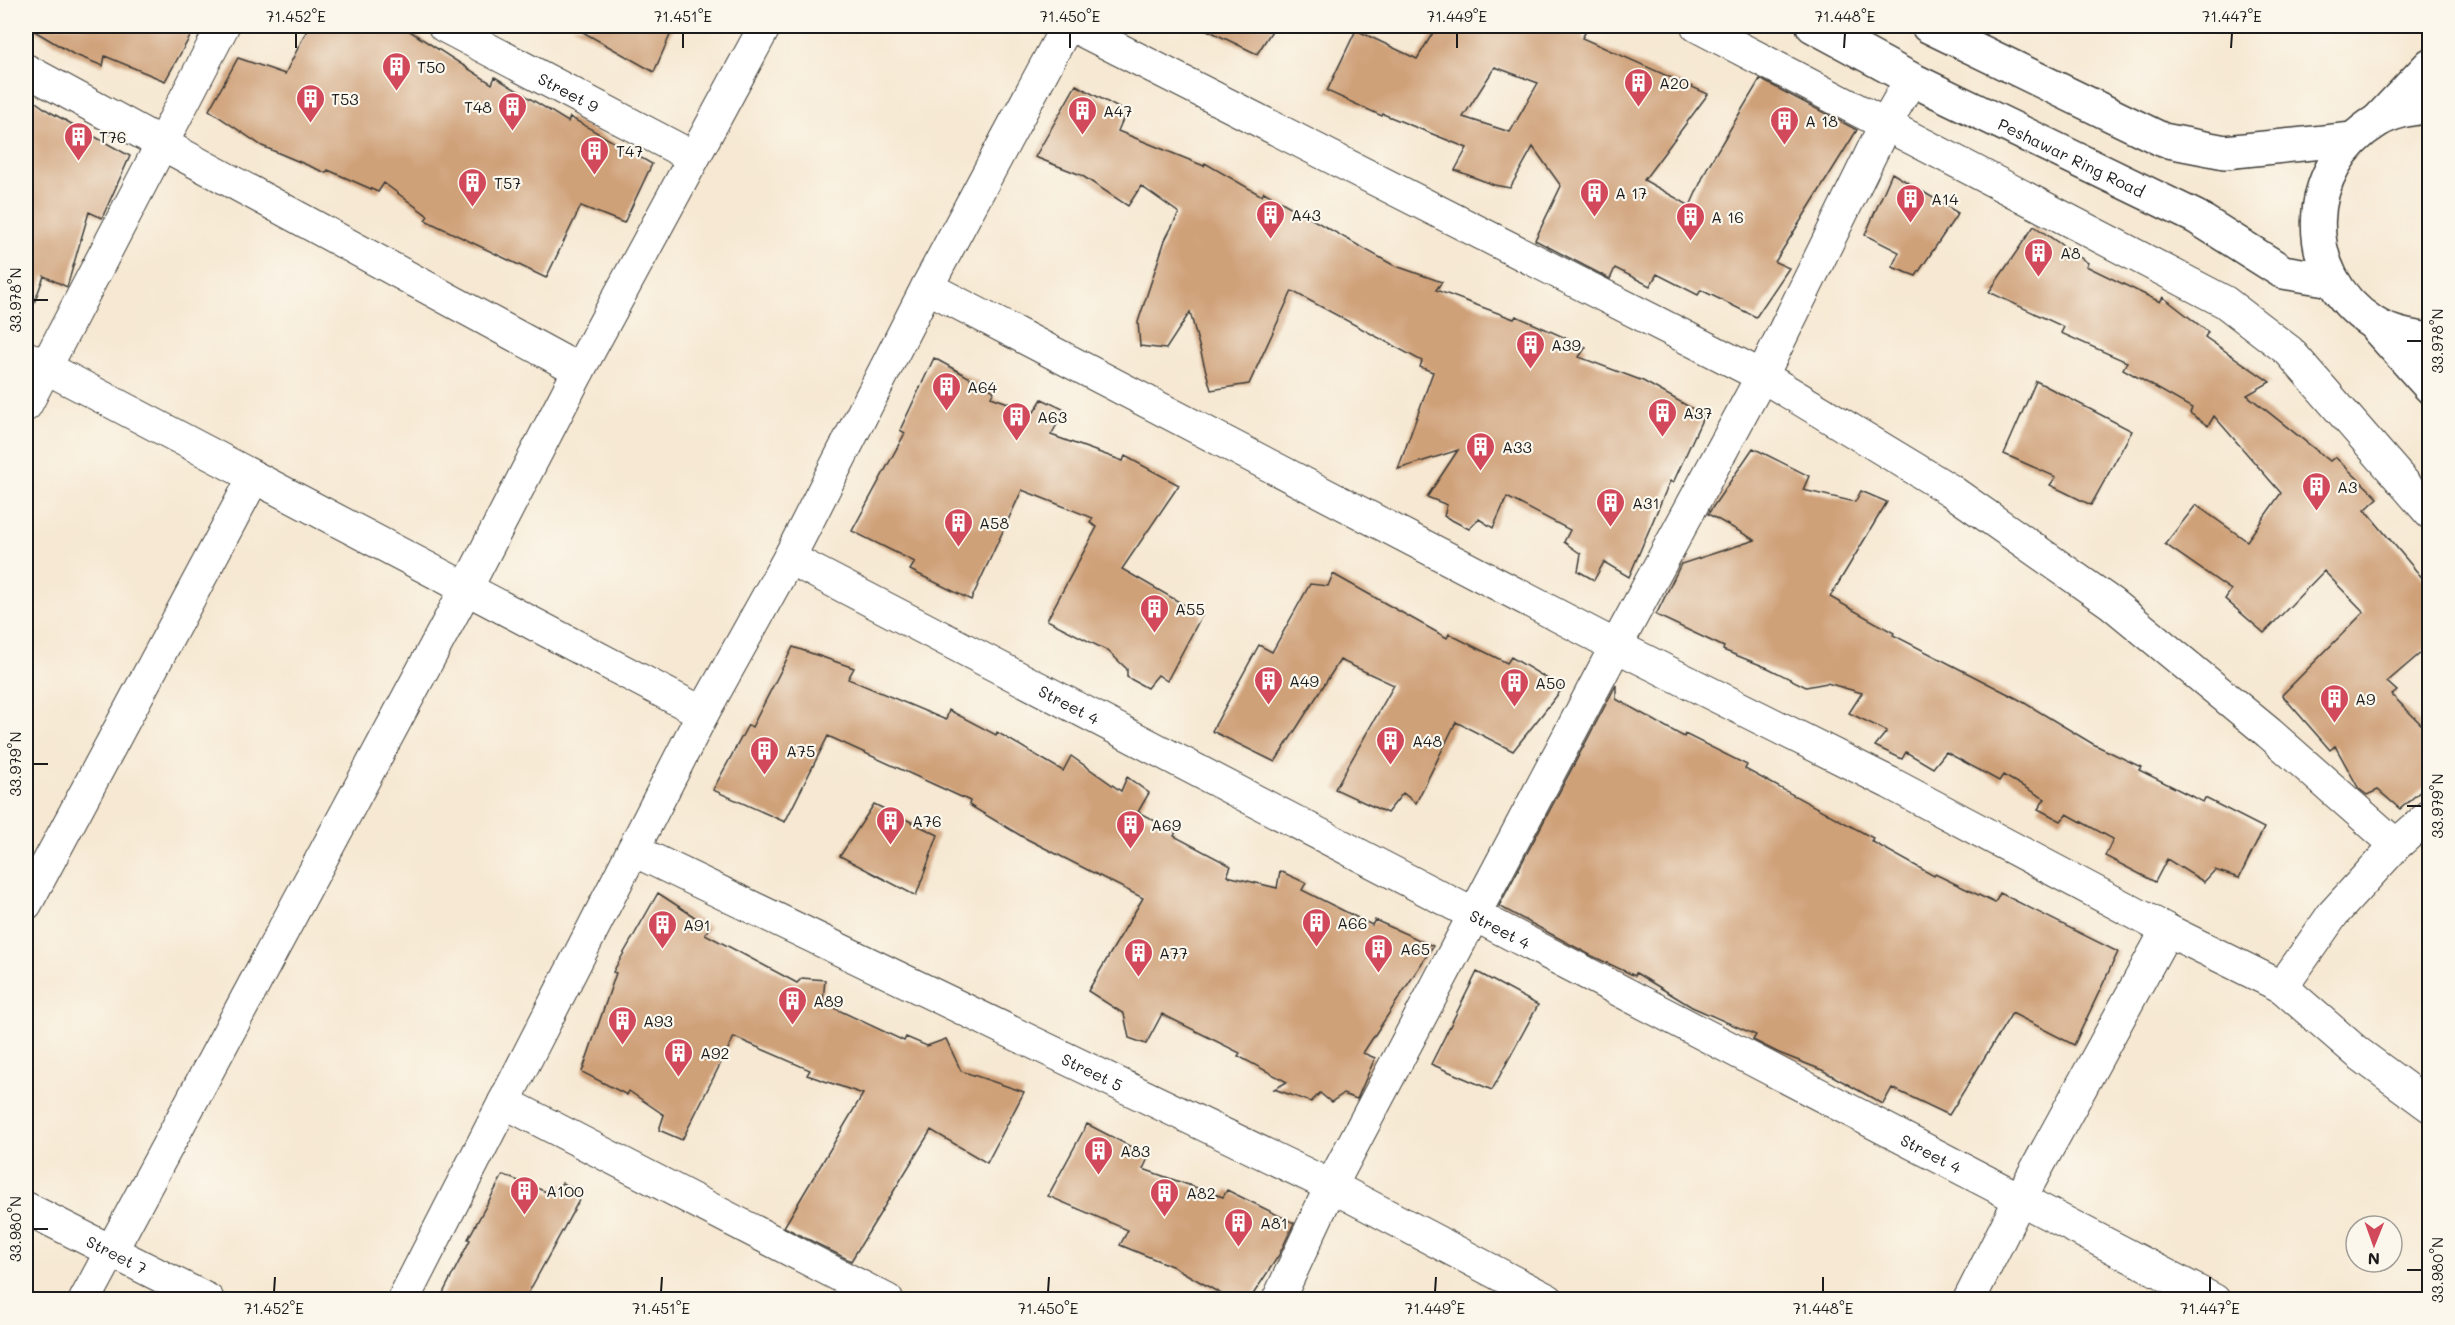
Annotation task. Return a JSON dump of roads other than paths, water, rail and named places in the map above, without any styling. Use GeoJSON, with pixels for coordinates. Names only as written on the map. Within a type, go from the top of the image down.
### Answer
{"type":"FeatureCollection","features":[{"type":"Feature","properties":{"kind":"main road","name":"Peshawar Ring Road"},"geometry":{"type":"LineString","coordinates":[[1813,26],[1911,79],[2196,217],[2283,272],[2332,280]]}},
{"type":"Feature","properties":{"kind":"main road"},"geometry":{"type":"LineString","coordinates":[[1936,27],[2163,140],[2225,152],[2366,130],[2406,109],[2430,106]]}},
{"type":"Feature","properties":{"kind":"main road"},"geometry":{"type":"LineString","coordinates":[[2430,65],[2334,163],[2322,191],[2317,221],[2321,251],[2332,280],[2350,305],[2374,324],[2430,387]]}},
{"type":"Feature","properties":{"kind":"main road"},"geometry":{"type":"LineString","coordinates":[[2374,324],[2402,336],[2430,340]]}},
{"type":"Feature","properties":{"kind":"street"},"geometry":{"type":"LineString","coordinates":[[26,405],[35,362],[162,143],[223,26]]}},
{"type":"Feature","properties":{"kind":"street","name":"Street 9"},"geometry":{"type":"LineString","coordinates":[[444,26],[693,157]]}},
{"type":"Feature","properties":{"kind":"street"},"geometry":{"type":"LineString","coordinates":[[85,1299],[466,589],[579,369],[765,26]]}},
{"type":"Feature","properties":{"kind":"street"},"geometry":{"type":"LineString","coordinates":[[403,1299],[703,713],[789,558],[927,287],[1067,26]]}},
{"type":"Feature","properties":{"kind":"street"},"geometry":{"type":"LineString","coordinates":[[1073,26],[1762,376],[1950,490],[2111,603],[2269,733],[2396,845]]}},
{"type":"Feature","properties":{"kind":"street"},"geometry":{"type":"LineString","coordinates":[[1697,26],[2225,302],[2289,351],[2430,513]]}},
{"type":"Feature","properties":{"kind":"street"},"geometry":{"type":"LineString","coordinates":[[26,70],[579,369]]}},
{"type":"Feature","properties":{"kind":"street"},"geometry":{"type":"LineString","coordinates":[[1278,1299],[1331,1186],[1616,646],[1762,376],[1886,123],[1911,79]]}},
{"type":"Feature","properties":{"kind":"street"},"geometry":{"type":"LineString","coordinates":[[927,287],[1616,646],[1890,783],[2167,930],[2282,987],[2358,1053],[2430,1106]]}},
{"type":"Feature","properties":{"kind":"street"},"geometry":{"type":"LineString","coordinates":[[35,362],[703,713]]}},
{"type":"Feature","properties":{"kind":"street"},"geometry":{"type":"LineString","coordinates":[[26,904],[254,477]]}},
{"type":"Feature","properties":{"kind":"street","name":"Street 4"},"geometry":{"type":"LineString","coordinates":[[789,558],[2214,1299]]}},
{"type":"Feature","properties":{"kind":"street"},"geometry":{"type":"LineString","coordinates":[[2282,987],[2333,914],[2396,845],[2430,815]]}},
{"type":"Feature","properties":{"kind":"street","name":"Street 5"},"geometry":{"type":"LineString","coordinates":[[633,850],[1331,1186],[1548,1299]]}},
{"type":"Feature","properties":{"kind":"street"},"geometry":{"type":"LineString","coordinates":[[1969,1299],[2020,1199],[2167,930]]}},
{"type":"Feature","properties":{"kind":"street"},"geometry":{"type":"LineString","coordinates":[[504,1102],[887,1299]]}},
{"type":"Feature","properties":{"kind":"street","name":"Street 7"},"geometry":{"type":"LineString","coordinates":[[26,1208],[208,1299]]}},
{"type":"Feature","properties":{"kind":"place","name":"T50"},"geometry":{"type":"Point","coordinates":[396,92]}},
{"type":"Feature","properties":{"kind":"place","name":"A20"},"geometry":{"type":"Point","coordinates":[1638,108]}},
{"type":"Feature","properties":{"kind":"place","name":"T53"},"geometry":{"type":"Point","coordinates":[310,124]}},
{"type":"Feature","properties":{"kind":"place","name":"T48"},"geometry":{"type":"Point","coordinates":[513,132]}},
{"type":"Feature","properties":{"kind":"place","name":"A47"},"geometry":{"type":"Point","coordinates":[1082,136]}},
{"type":"Feature","properties":{"kind":"place","name":"A 18"},"geometry":{"type":"Point","coordinates":[1784,146]}},
{"type":"Feature","properties":{"kind":"place","name":"T76"},"geometry":{"type":"Point","coordinates":[78,162]}},
{"type":"Feature","properties":{"kind":"place","name":"T47"},"geometry":{"type":"Point","coordinates":[595,176]}},
{"type":"Feature","properties":{"kind":"place","name":"T57"},"geometry":{"type":"Point","coordinates":[473,208]}},
{"type":"Feature","properties":{"kind":"place","name":"A 17"},"geometry":{"type":"Point","coordinates":[1594,218]}},
{"type":"Feature","properties":{"kind":"place","name":"A14"},"geometry":{"type":"Point","coordinates":[1910,224]}},
{"type":"Feature","properties":{"kind":"place","name":"A43"},"geometry":{"type":"Point","coordinates":[1270,240]}},
{"type":"Feature","properties":{"kind":"place","name":"A 16"},"geometry":{"type":"Point","coordinates":[1690,242]}},
{"type":"Feature","properties":{"kind":"place","name":"A8"},"geometry":{"type":"Point","coordinates":[2039,278]}},
{"type":"Feature","properties":{"kind":"place","name":"A39"},"geometry":{"type":"Point","coordinates":[1530,370]}},
{"type":"Feature","properties":{"kind":"place","name":"A64"},"geometry":{"type":"Point","coordinates":[946,412]}},
{"type":"Feature","properties":{"kind":"place","name":"A37"},"geometry":{"type":"Point","coordinates":[1662,438]}},
{"type":"Feature","properties":{"kind":"place","name":"A63"},"geometry":{"type":"Point","coordinates":[1016,442]}},
{"type":"Feature","properties":{"kind":"place","name":"A33"},"geometry":{"type":"Point","coordinates":[1481,472]}},
{"type":"Feature","properties":{"kind":"place","name":"A3"},"geometry":{"type":"Point","coordinates":[2316,512]}},
{"type":"Feature","properties":{"kind":"place","name":"A31"},"geometry":{"type":"Point","coordinates":[1611,528]}},
{"type":"Feature","properties":{"kind":"place","name":"A58"},"geometry":{"type":"Point","coordinates":[958,548]}},
{"type":"Feature","properties":{"kind":"place","name":"A55"},"geometry":{"type":"Point","coordinates":[1154,634]}},
{"type":"Feature","properties":{"kind":"place","name":"A49"},"geometry":{"type":"Point","coordinates":[1268,706]}},
{"type":"Feature","properties":{"kind":"place","name":"A50"},"geometry":{"type":"Point","coordinates":[1514,708]}},
{"type":"Feature","properties":{"kind":"place","name":"A9"},"geometry":{"type":"Point","coordinates":[2334,724]}},
{"type":"Feature","properties":{"kind":"place","name":"A48"},"geometry":{"type":"Point","coordinates":[1391,766]}},
{"type":"Feature","properties":{"kind":"place","name":"A75"},"geometry":{"type":"Point","coordinates":[765,776]}},
{"type":"Feature","properties":{"kind":"place","name":"A76"},"geometry":{"type":"Point","coordinates":[891,846]}},
{"type":"Feature","properties":{"kind":"place","name":"A69"},"geometry":{"type":"Point","coordinates":[1130,850]}},
{"type":"Feature","properties":{"kind":"place","name":"A66"},"geometry":{"type":"Point","coordinates":[1316,948]}},
{"type":"Feature","properties":{"kind":"place","name":"A91"},"geometry":{"type":"Point","coordinates":[662,950]}},
{"type":"Feature","properties":{"kind":"place","name":"A65"},"geometry":{"type":"Point","coordinates":[1379,974]}},
{"type":"Feature","properties":{"kind":"place","name":"A77"},"geometry":{"type":"Point","coordinates":[1138,978]}},
{"type":"Feature","properties":{"kind":"place","name":"A89"},"geometry":{"type":"Point","coordinates":[792,1026]}},
{"type":"Feature","properties":{"kind":"place","name":"A93"},"geometry":{"type":"Point","coordinates":[622,1046]}},
{"type":"Feature","properties":{"kind":"place","name":"A92"},"geometry":{"type":"Point","coordinates":[679,1078]}},
{"type":"Feature","properties":{"kind":"place","name":"A83"},"geometry":{"type":"Point","coordinates":[1099,1176]}},
{"type":"Feature","properties":{"kind":"place","name":"A100"},"geometry":{"type":"Point","coordinates":[525,1216]}},
{"type":"Feature","properties":{"kind":"place","name":"A82"},"geometry":{"type":"Point","coordinates":[1165,1218]}},
{"type":"Feature","properties":{"kind":"place","name":"A81"},"geometry":{"type":"Point","coordinates":[1239,1248]}}]}
